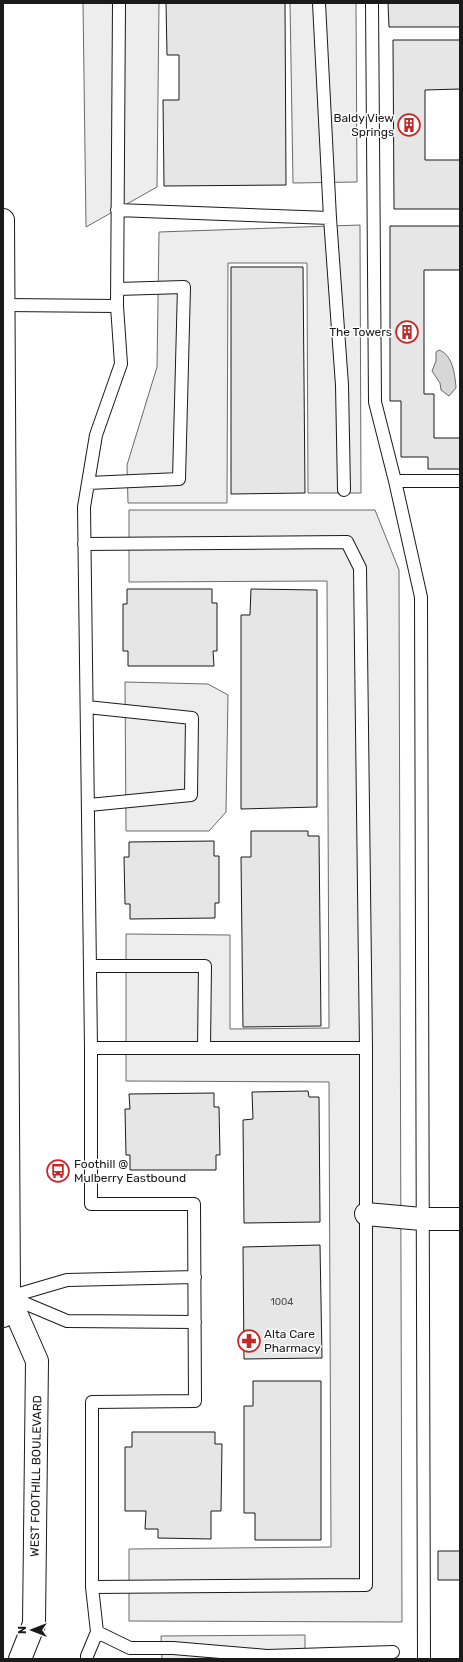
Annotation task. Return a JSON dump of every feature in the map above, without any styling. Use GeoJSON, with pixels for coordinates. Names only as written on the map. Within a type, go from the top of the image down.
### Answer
{"type":"FeatureCollection","features":[{"type":"Feature","properties":{"kind":"main road","name":"WEST FOOTHILL BOULEVARD"},"geometry":{"type":"LineString","coordinates":[[3,220],[4,1302],[37,1361],[34,1624],[20,1659]]}},
{"type":"Feature","properties":{"kind":"main road"},"geometry":{"type":"LineString","coordinates":[[366,1214],[422,1219],[460,1219]]}},
{"type":"Feature","properties":{"kind":"lane"},"geometry":{"type":"LineString","coordinates":[[87,1659],[97,1632],[92,1587],[92,1402],[196,1401],[196,1277],[194,1204],[91,1204],[89,805],[86,707],[84,507],[96,435],[121,364],[116,306],[119,3]]}},
{"type":"Feature","properties":{"kind":"lane"},"geometry":{"type":"LineString","coordinates":[[319,3],[330,218],[342,384],[344,490]]}},
{"type":"Feature","properties":{"kind":"lane"},"geometry":{"type":"LineString","coordinates":[[372,3],[375,402],[396,481],[421,597],[424,1659]]}},
{"type":"Feature","properties":{"kind":"lane"},"geometry":{"type":"LineString","coordinates":[[117,210],[330,218]]}},
{"type":"Feature","properties":{"kind":"lane"},"geometry":{"type":"LineString","coordinates":[[88,483],[179,479],[184,287],[116,289]]}},
{"type":"Feature","properties":{"kind":"lane"},"geometry":{"type":"LineString","coordinates":[[4,305],[116,306]]}},
{"type":"Feature","properties":{"kind":"lane"},"geometry":{"type":"LineString","coordinates":[[396,481],[460,481]]}},
{"type":"Feature","properties":{"kind":"lane"},"geometry":{"type":"LineString","coordinates":[[84,544],[347,542],[360,568],[366,1048],[366,1585],[92,1587]]}},
{"type":"Feature","properties":{"kind":"lane"},"geometry":{"type":"LineString","coordinates":[[86,707],[192,718],[191,795],[89,805]]}},
{"type":"Feature","properties":{"kind":"lane"},"geometry":{"type":"LineString","coordinates":[[90,966],[205,966],[204,1048]]}},
{"type":"Feature","properties":{"kind":"lane"},"geometry":{"type":"LineString","coordinates":[[91,1048],[366,1048]]}},
{"type":"Feature","properties":{"kind":"lane"},"geometry":{"type":"LineString","coordinates":[[4,1302],[67,1280],[196,1277]]}},
{"type":"Feature","properties":{"kind":"lane"},"geometry":{"type":"LineString","coordinates":[[4,1302],[67,1322],[196,1322]]}},
{"type":"Feature","properties":{"kind":"lane"},"geometry":{"type":"LineString","coordinates":[[97,1632],[130,1648],[173,1648],[267,1657],[393,1652]]}},
{"type":"Feature","properties":{"kind":"shaded area"},"geometry":{"type":"Polygon","coordinates":[[[83,3],[159,3],[157,187],[86,227],[83,3]]]}},
{"type":"Feature","properties":{"kind":"shaded area"},"geometry":{"type":"Polygon","coordinates":[[[290,3],[356,3],[357,182],[293,183],[290,3]]]}},
{"type":"Feature","properties":{"kind":"shaded area"},"geometry":{"type":"Polygon","coordinates":[[[360,225],[361,493],[308,493],[307,263],[228,263],[227,503],[128,503],[127,465],[157,367],[159,232],[360,225]]]}},
{"type":"Feature","properties":{"kind":"shaded area"},"geometry":{"type":"Polygon","coordinates":[[[439,350],[447,356],[454,372],[456,388],[449,396],[441,390],[440,383],[432,371],[436,361],[436,352],[439,350]]]}},
{"type":"Feature","properties":{"kind":"shaded area"},"geometry":{"type":"Polygon","coordinates":[[[129,510],[375,510],[399,570],[402,1622],[129,1621],[129,1549],[331,1547],[329,1082],[126,1081],[126,934],[230,935],[230,1029],[329,1028],[327,581],[129,582],[129,510]]]}},
{"type":"Feature","properties":{"kind":"shaded area"},"geometry":{"type":"Polygon","coordinates":[[[125,682],[208,684],[228,695],[226,812],[209,831],[126,831],[125,682]]]}},
{"type":"Feature","properties":{"kind":"shaded area"},"geometry":{"type":"Polygon","coordinates":[[[305,1635],[305,1659],[162,1659],[161,1636],[305,1635]]]}},
{"type":"Feature","properties":{"kind":"building"},"geometry":{"type":"Polygon","coordinates":[[[166,3],[285,3],[286,185],[164,186],[163,100],[179,100],[179,55],[167,55],[166,3]]]}},
{"type":"Feature","properties":{"kind":"building"},"geometry":{"type":"Polygon","coordinates":[[[388,3],[460,3],[460,27],[389,27],[388,3]]]}},
{"type":"Feature","properties":{"kind":"building","name":"Baldy View Springs"},"geometry":{"type":"Polygon","coordinates":[[[393,40],[460,40],[460,89],[425,90],[425,160],[460,160],[460,209],[394,209],[393,40]]]}},
{"type":"Feature","properties":{"kind":"building","name":"The Towers"},"geometry":{"type":"Polygon","coordinates":[[[390,226],[460,226],[460,270],[424,270],[424,394],[434,394],[434,438],[460,438],[460,469],[428,469],[428,457],[401,457],[401,401],[390,401],[390,226]]]}},
{"type":"Feature","properties":{"kind":"building"},"geometry":{"type":"Polygon","coordinates":[[[231,267],[303,267],[305,493],[231,494],[231,267]]]}},
{"type":"Feature","properties":{"kind":"building"},"geometry":{"type":"Polygon","coordinates":[[[127,589],[212,589],[212,603],[217,603],[217,651],[213,651],[214,666],[128,666],[128,651],[123,651],[123,604],[127,604],[127,589]]]}},
{"type":"Feature","properties":{"kind":"building"},"geometry":{"type":"Polygon","coordinates":[[[251,589],[317,590],[317,807],[241,809],[241,615],[250,615],[251,589]]]}},
{"type":"Feature","properties":{"kind":"building"},"geometry":{"type":"Polygon","coordinates":[[[251,831],[308,831],[308,836],[319,836],[321,1026],[243,1027],[241,857],[251,857],[251,831]]]}},
{"type":"Feature","properties":{"kind":"building"},"geometry":{"type":"Polygon","coordinates":[[[214,841],[214,856],[219,856],[219,903],[215,903],[215,918],[130,919],[130,904],[125,904],[124,857],[129,857],[129,842],[214,841]]]}},
{"type":"Feature","properties":{"kind":"building"},"geometry":{"type":"Polygon","coordinates":[[[308,1091],[309,1097],[319,1097],[320,1222],[244,1223],[243,1120],[253,1119],[252,1092],[308,1091]]]}},
{"type":"Feature","properties":{"kind":"building"},"geometry":{"type":"Polygon","coordinates":[[[214,1093],[214,1107],[219,1107],[220,1155],[216,1155],[216,1170],[130,1170],[130,1155],[126,1155],[125,1109],[130,1109],[129,1094],[214,1093]]]}},
{"type":"Feature","properties":{"kind":"building"},"geometry":{"type":"Polygon","coordinates":[[[320,1245],[322,1358],[244,1359],[243,1247],[320,1245]]]}},
{"type":"Feature","properties":{"kind":"building"},"geometry":{"type":"Polygon","coordinates":[[[253,1381],[321,1381],[321,1540],[255,1540],[255,1513],[244,1513],[244,1406],[253,1406],[253,1381]]]}},
{"type":"Feature","properties":{"kind":"building"},"geometry":{"type":"Polygon","coordinates":[[[132,1432],[215,1432],[215,1444],[222,1444],[221,1511],[211,1511],[211,1539],[158,1538],[158,1529],[145,1529],[146,1511],[125,1511],[125,1447],[132,1447],[132,1432]]]}},
{"type":"Feature","properties":{"kind":"building"},"geometry":{"type":"Polygon","coordinates":[[[438,1551],[460,1551],[460,1580],[438,1580],[438,1551]]]}},
{"type":"Feature","properties":{"kind":"place","name":"Baldy View Springs"},"geometry":{"type":"Point","coordinates":[409,125]}},
{"type":"Feature","properties":{"kind":"place","name":"The Towers"},"geometry":{"type":"Point","coordinates":[407,332]}},
{"type":"Feature","properties":{"kind":"place","name":"Foothill @ Mulberry Eastbound"},"geometry":{"type":"Point","coordinates":[58,1171]}},
{"type":"Feature","properties":{"kind":"place","name":"Alta Care Pharmacy"},"geometry":{"type":"Point","coordinates":[249,1341]}}]}
